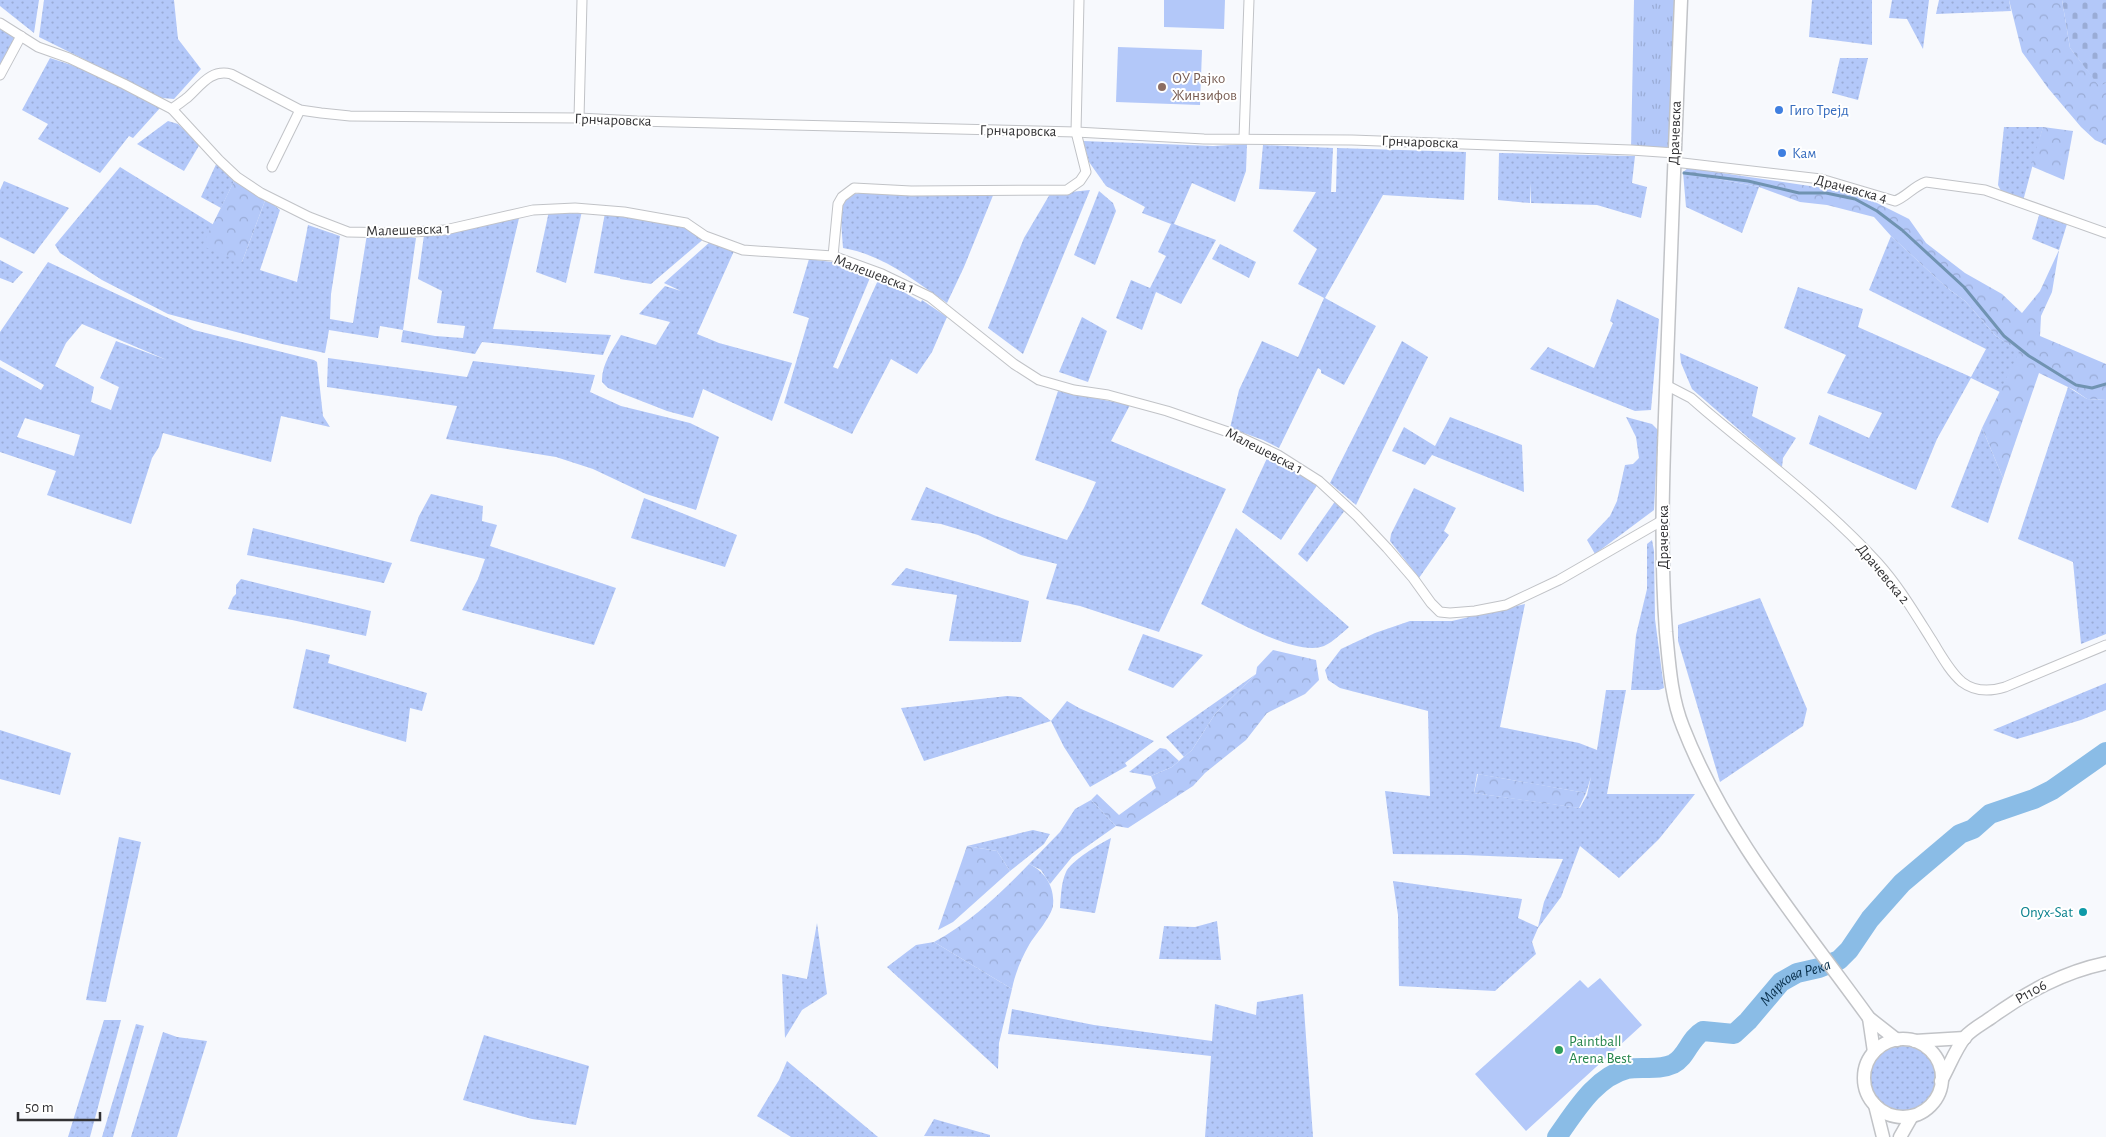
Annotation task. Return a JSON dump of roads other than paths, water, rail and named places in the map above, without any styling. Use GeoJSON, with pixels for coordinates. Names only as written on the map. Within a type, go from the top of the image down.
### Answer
{"type":"FeatureCollection","features":[{"type":"Feature","properties":{"kind":"main road","name":"Драчевска"},"geometry":{"type":"LineString","coordinates":[[1681,0],[1666,385],[1662,582],[1674,694],[1682,725],[1716,798],[1742,842],[1868,1018],[1897,1040]]}},
{"type":"Feature","properties":{"kind":"main road","name":"P1106"},"geometry":{"type":"LineString","coordinates":[[1965,1038],[2024,994],[2070,974],[2106,963]]}},
{"type":"Feature","properties":{"kind":"main road","name":"Драчевска"},"geometry":{"type":"LineString","coordinates":[[1868,1018],[1874,1052]]}},
{"type":"Feature","properties":{"kind":"main road"},"geometry":{"type":"LineString","coordinates":[[1883,1137],[1875,1106],[1865,1089],[1864,1079],[1868,1060],[1874,1052],[1884,1044],[1897,1040],[1965,1038]]}},
{"type":"Feature","properties":{"kind":"main road"},"geometry":{"type":"LineString","coordinates":[[1875,1106],[1888,1114],[1904,1117],[1920,1113],[1937,1097],[1941,1081],[1965,1038]]}},
{"type":"Feature","properties":{"kind":"main road"},"geometry":{"type":"LineString","coordinates":[[1913,1041],[1927,1048],[1936,1059],[1941,1081]]}},
{"type":"Feature","properties":{"kind":"main road"},"geometry":{"type":"LineString","coordinates":[[1900,1137],[1912,1116]]}},
{"type":"Feature","properties":{"kind":"street"},"geometry":{"type":"LineString","coordinates":[[579,118],[582,0]]}},
{"type":"Feature","properties":{"kind":"street"},"geometry":{"type":"LineString","coordinates":[[1076,132],[1079,0]]}},
{"type":"Feature","properties":{"kind":"street"},"geometry":{"type":"LineString","coordinates":[[1244,138],[1249,0]]}},
{"type":"Feature","properties":{"kind":"street","name":"Малешевска 1"},"geometry":{"type":"LineString","coordinates":[[0,23],[38,48],[69,58],[172,109],[219,160],[237,177],[261,194],[309,217],[348,232],[397,233],[445,230],[533,210],[575,208],[624,212],[686,223],[705,236],[743,250],[833,256],[907,284],[930,297],[1014,364],[1039,380],[1074,390],[1108,395],[1167,411],[1231,432],[1278,455],[1319,481],[1357,516],[1413,578],[1440,612],[1475,611],[1506,605],[1558,580],[1663,520]]}},
{"type":"Feature","properties":{"kind":"street"},"geometry":{"type":"LineString","coordinates":[[0,75],[21,36]]}},
{"type":"Feature","properties":{"kind":"street","name":"Грнчаровска"},"geometry":{"type":"LineString","coordinates":[[172,109],[200,83],[215,74],[225,72],[300,110],[350,116],[579,118],[637,122],[1076,132],[1204,139],[1244,138],[1612,149],[1674,157]]}},
{"type":"Feature","properties":{"kind":"street"},"geometry":{"type":"LineString","coordinates":[[272,167],[300,110]]}},
{"type":"Feature","properties":{"kind":"street","name":"Грнчаровска"},"geometry":{"type":"LineString","coordinates":[[833,256],[838,204],[842,197],[850,190],[861,188],[911,191],[1067,190],[1080,181],[1086,172],[1076,132]]}},
{"type":"Feature","properties":{"kind":"street","name":"Драчевска 4"},"geometry":{"type":"LineString","coordinates":[[1674,157],[1821,179],[1895,201],[1926,182],[1985,190],[2106,233]]}},
{"type":"Feature","properties":{"kind":"street","name":"Драчевска 2"},"geometry":{"type":"LineString","coordinates":[[1666,385],[1691,398],[1830,516],[1876,562],[1900,592],[1948,665],[1961,681],[1974,689],[1994,691],[2106,645]]}},
{"type":"Feature","properties":{"kind":"waterway"},"geometry":{"type":"LineString","coordinates":[[1684,173],[1748,181],[1799,193],[1826,193],[1855,199],[1877,211],[1902,230],[1964,287],[2004,336],[2029,356],[2076,385],[2092,388],[2106,384]]}},
{"type":"Feature","properties":{"kind":"waterway","name":"Маркова Река"},"geometry":{"type":"LineString","coordinates":[[1557,1137],[1587,1097],[1605,1079],[1627,1069],[1662,1067],[1673,1064],[1682,1057],[1698,1034],[1703,1031],[1734,1034],[1748,1021],[1781,982],[1797,973],[1819,968],[1839,960],[1849,950],[1870,919],[1902,883],[1960,834],[1973,829],[1990,814],[2034,799],[2052,790],[2106,752]]}},
{"type":"Feature","properties":{"kind":"place","name":"ОУ Рајко Жинзифов"},"geometry":{"type":"Point","coordinates":[1162,87]}},
{"type":"Feature","properties":{"kind":"place","name":"Гиго Трејд"},"geometry":{"type":"Point","coordinates":[1779,110]}},
{"type":"Feature","properties":{"kind":"place","name":"Кам"},"geometry":{"type":"Point","coordinates":[1782,153]}},
{"type":"Feature","properties":{"kind":"place","name":"Onyx-Sat"},"geometry":{"type":"Point","coordinates":[2083,912]}},
{"type":"Feature","properties":{"kind":"place","name":"Paintball Arena Best"},"geometry":{"type":"Point","coordinates":[1559,1050]}}]}
